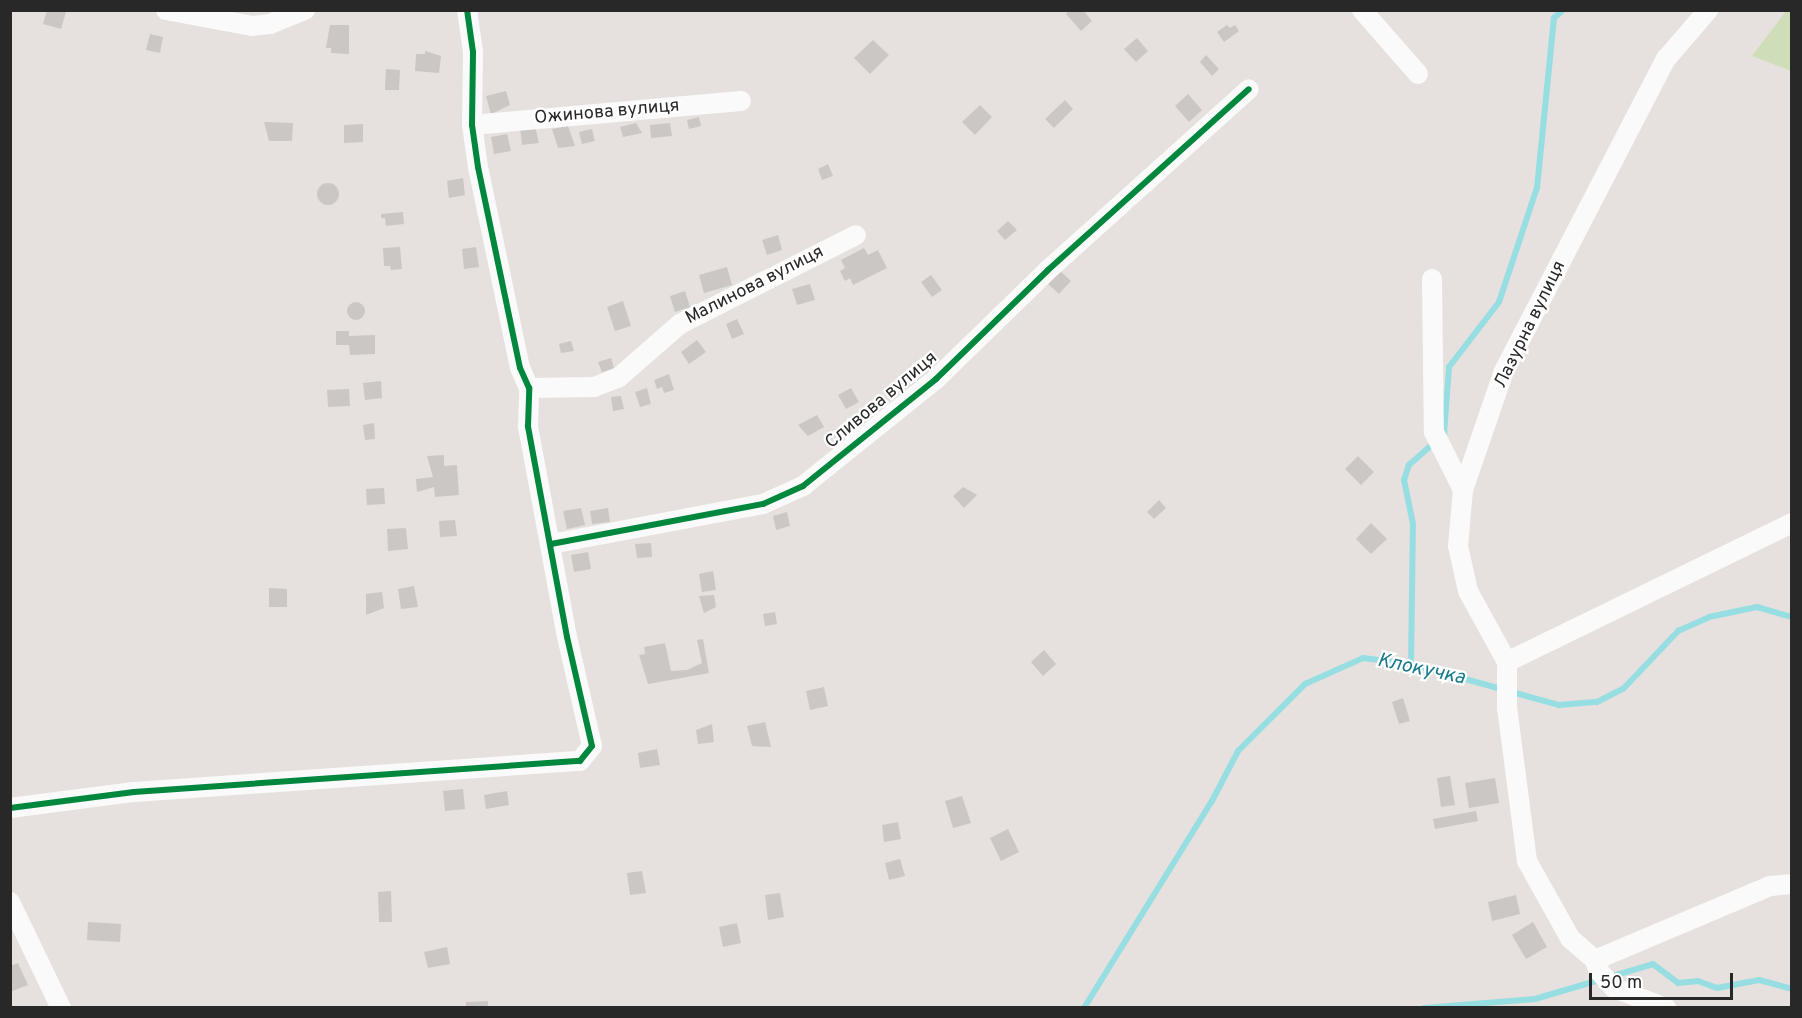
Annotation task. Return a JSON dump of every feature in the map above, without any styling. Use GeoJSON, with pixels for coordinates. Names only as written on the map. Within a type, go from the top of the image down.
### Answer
{"type":"FeatureCollection","features":[{"type":"Feature","properties":{"kind":"street"},"geometry":{"type":"LineString","coordinates":[[166,10],[252,26],[270,24],[305,10]]}},
{"type":"Feature","properties":{"kind":"street"},"geometry":{"type":"LineString","coordinates":[[10,808],[134,792],[580,761],[592,746],[567,637],[528,426],[529,388],[520,368],[481,186],[472,124],[472,52],[466,10]]}},
{"type":"Feature","properties":{"kind":"street"},"geometry":{"type":"LineString","coordinates":[[1362,10],[1418,74]]}},
{"type":"Feature","properties":{"kind":"street","name":"Лазурна вулиця"},"geometry":{"type":"LineString","coordinates":[[1507,662],[1468,591],[1458,546],[1462,490],[1504,371],[1665,59],[1708,10]]}},
{"type":"Feature","properties":{"kind":"street","name":"Сливова вулиця"},"geometry":{"type":"LineString","coordinates":[[551,544],[763,504],[803,486],[936,379],[1048,270],[1250,89]]}},
{"type":"Feature","properties":{"kind":"street","name":"Ожинова вулиця"},"geometry":{"type":"LineString","coordinates":[[472,124],[741,101]]}},
{"type":"Feature","properties":{"kind":"street","name":"Малинова вулиця"},"geometry":{"type":"LineString","coordinates":[[529,388],[594,387],[618,378],[680,324],[856,235]]}},
{"type":"Feature","properties":{"kind":"street"},"geometry":{"type":"LineString","coordinates":[[1432,279],[1436,440],[1462,490]]}},
{"type":"Feature","properties":{"kind":"street"},"geometry":{"type":"LineString","coordinates":[[1666,1008],[1614,988],[1597,965],[1570,938],[1527,861],[1507,708],[1507,662],[1791,523]]}},
{"type":"Feature","properties":{"kind":"street"},"geometry":{"type":"LineString","coordinates":[[1597,965],[1770,886],[1791,884]]}},
{"type":"Feature","properties":{"kind":"street"},"geometry":{"type":"LineString","coordinates":[[10,902],[61,1008]]}},
{"type":"Feature","properties":{"kind":"green space"},"geometry":{"type":"Polygon","coordinates":[[[1786,11],[1791,11],[1791,71],[1752,56],[1786,11]]]}},
{"type":"Feature","properties":{"kind":"building"},"geometry":{"type":"Polygon","coordinates":[[[47,10],[66,12],[61,29],[43,24],[47,10]]]}},
{"type":"Feature","properties":{"kind":"building"},"geometry":{"type":"Polygon","coordinates":[[[1070,10],[1083,10],[1092,21],[1081,31],[1066,14],[1070,10]]]}},
{"type":"Feature","properties":{"kind":"building"},"geometry":{"type":"Polygon","coordinates":[[[330,25],[349,25],[349,54],[331,53],[331,48],[326,48],[330,25]]]}},
{"type":"Feature","properties":{"kind":"building"},"geometry":{"type":"Polygon","coordinates":[[[1227,25],[1230,28],[1235,25],[1239,31],[1224,42],[1217,32],[1227,25]]]}},
{"type":"Feature","properties":{"kind":"building"},"geometry":{"type":"Polygon","coordinates":[[[150,34],[163,37],[160,53],[146,50],[150,34]]]}},
{"type":"Feature","properties":{"kind":"building"},"geometry":{"type":"Polygon","coordinates":[[[1137,38],[1148,51],[1136,62],[1124,49],[1137,38]]]}},
{"type":"Feature","properties":{"kind":"building"},"geometry":{"type":"Polygon","coordinates":[[[873,40],[889,55],[870,74],[854,58],[873,40]]]}},
{"type":"Feature","properties":{"kind":"building"},"geometry":{"type":"Polygon","coordinates":[[[425,51],[441,56],[439,73],[415,71],[416,54],[425,54],[425,51]]]}},
{"type":"Feature","properties":{"kind":"building"},"geometry":{"type":"Polygon","coordinates":[[[1206,55],[1219,69],[1212,76],[1200,62],[1206,55]]]}},
{"type":"Feature","properties":{"kind":"building"},"geometry":{"type":"Polygon","coordinates":[[[386,69],[400,70],[399,90],[385,90],[386,69]]]}},
{"type":"Feature","properties":{"kind":"building"},"geometry":{"type":"Polygon","coordinates":[[[506,91],[510,105],[491,114],[486,96],[506,91]]]}},
{"type":"Feature","properties":{"kind":"building"},"geometry":{"type":"Polygon","coordinates":[[[1188,94],[1202,110],[1189,122],[1175,106],[1188,94]]]}},
{"type":"Feature","properties":{"kind":"building"},"geometry":{"type":"Polygon","coordinates":[[[1065,100],[1073,109],[1054,128],[1045,119],[1065,100]]]}},
{"type":"Feature","properties":{"kind":"building"},"geometry":{"type":"Polygon","coordinates":[[[980,105],[992,117],[975,135],[962,122],[980,105]]]}},
{"type":"Feature","properties":{"kind":"building"},"geometry":{"type":"Polygon","coordinates":[[[699,117],[701,126],[689,129],[687,120],[699,117]]]}},
{"type":"Feature","properties":{"kind":"building"},"geometry":{"type":"Polygon","coordinates":[[[264,122],[293,123],[292,141],[269,141],[264,122]]]}},
{"type":"Feature","properties":{"kind":"building"},"geometry":{"type":"Polygon","coordinates":[[[636,123],[642,133],[623,137],[620,127],[636,123]]]}},
{"type":"Feature","properties":{"kind":"building"},"geometry":{"type":"Polygon","coordinates":[[[670,123],[672,136],[651,138],[650,125],[670,123]]]}},
{"type":"Feature","properties":{"kind":"building"},"geometry":{"type":"Polygon","coordinates":[[[363,124],[363,142],[344,143],[344,125],[363,124]]]}},
{"type":"Feature","properties":{"kind":"building"},"geometry":{"type":"Polygon","coordinates":[[[535,126],[539,143],[522,145],[520,128],[535,126]]]}},
{"type":"Feature","properties":{"kind":"building"},"geometry":{"type":"Polygon","coordinates":[[[568,126],[575,146],[558,148],[552,129],[568,126]]]}},
{"type":"Feature","properties":{"kind":"building"},"geometry":{"type":"Polygon","coordinates":[[[592,129],[595,141],[582,144],[579,132],[592,129]]]}},
{"type":"Feature","properties":{"kind":"building"},"geometry":{"type":"Polygon","coordinates":[[[507,134],[511,151],[494,154],[491,137],[507,134]]]}},
{"type":"Feature","properties":{"kind":"building"},"geometry":{"type":"Polygon","coordinates":[[[828,164],[833,176],[822,180],[818,169],[828,164]]]}},
{"type":"Feature","properties":{"kind":"building"},"geometry":{"type":"Polygon","coordinates":[[[463,178],[465,195],[449,198],[447,181],[463,178]]]}},
{"type":"Feature","properties":{"kind":"building"},"geometry":{"type":"Polygon","coordinates":[[[328,183],[336,186],[339,194],[336,202],[328,205],[320,202],[317,194],[320,186],[328,183]]]}},
{"type":"Feature","properties":{"kind":"building"},"geometry":{"type":"Polygon","coordinates":[[[403,212],[404,224],[386,226],[385,218],[381,218],[381,214],[403,212]]]}},
{"type":"Feature","properties":{"kind":"building"},"geometry":{"type":"Polygon","coordinates":[[[1008,221],[1017,230],[1005,240],[997,231],[1008,221]]]}},
{"type":"Feature","properties":{"kind":"building"},"geometry":{"type":"Polygon","coordinates":[[[778,235],[782,250],[767,255],[762,240],[778,235]]]}},
{"type":"Feature","properties":{"kind":"building"},"geometry":{"type":"Polygon","coordinates":[[[400,247],[402,269],[391,270],[390,266],[384,266],[383,248],[400,247]]]}},
{"type":"Feature","properties":{"kind":"building"},"geometry":{"type":"Polygon","coordinates":[[[476,247],[479,267],[464,269],[462,249],[476,247]]]}},
{"type":"Feature","properties":{"kind":"building"},"geometry":{"type":"Polygon","coordinates":[[[864,248],[868,255],[878,250],[887,268],[853,285],[850,278],[845,281],[840,271],[845,268],[841,260],[864,248]]]}},
{"type":"Feature","properties":{"kind":"building"},"geometry":{"type":"Polygon","coordinates":[[[727,267],[732,285],[704,293],[699,275],[727,267]]]}},
{"type":"Feature","properties":{"kind":"building"},"geometry":{"type":"Polygon","coordinates":[[[1059,270],[1071,281],[1059,294],[1047,283],[1059,270]]]}},
{"type":"Feature","properties":{"kind":"building"},"geometry":{"type":"Polygon","coordinates":[[[931,275],[942,290],[932,297],[921,282],[931,275]]]}},
{"type":"Feature","properties":{"kind":"building"},"geometry":{"type":"Polygon","coordinates":[[[810,284],[815,300],[797,305],[792,289],[810,284]]]}},
{"type":"Feature","properties":{"kind":"building"},"geometry":{"type":"Polygon","coordinates":[[[685,291],[690,307],[675,312],[670,296],[685,291]]]}},
{"type":"Feature","properties":{"kind":"building"},"geometry":{"type":"Polygon","coordinates":[[[623,301],[631,326],[615,331],[607,307],[623,301]]]}},
{"type":"Feature","properties":{"kind":"building"},"geometry":{"type":"Polygon","coordinates":[[[356,302],[362,305],[365,311],[362,317],[356,320],[350,317],[347,311],[350,305],[356,302]]]}},
{"type":"Feature","properties":{"kind":"building"},"geometry":{"type":"Polygon","coordinates":[[[737,319],[744,334],[732,339],[726,324],[737,319]]]}},
{"type":"Feature","properties":{"kind":"building"},"geometry":{"type":"Polygon","coordinates":[[[336,331],[349,331],[349,336],[375,335],[375,354],[350,355],[349,345],[336,345],[336,331]]]}},
{"type":"Feature","properties":{"kind":"building"},"geometry":{"type":"Polygon","coordinates":[[[697,340],[706,352],[689,364],[681,352],[697,340]]]}},
{"type":"Feature","properties":{"kind":"building"},"geometry":{"type":"Polygon","coordinates":[[[571,341],[574,351],[561,353],[559,344],[571,341]]]}},
{"type":"Feature","properties":{"kind":"building"},"geometry":{"type":"Polygon","coordinates":[[[611,358],[614,368],[602,372],[598,362],[611,358]]]}},
{"type":"Feature","properties":{"kind":"building"},"geometry":{"type":"Polygon","coordinates":[[[669,374],[674,390],[664,393],[662,387],[657,389],[654,380],[669,374]]]}},
{"type":"Feature","properties":{"kind":"building"},"geometry":{"type":"Polygon","coordinates":[[[381,381],[382,398],[365,400],[363,383],[381,381]]]}},
{"type":"Feature","properties":{"kind":"building"},"geometry":{"type":"Polygon","coordinates":[[[647,388],[651,404],[640,407],[635,392],[647,388]]]}},
{"type":"Feature","properties":{"kind":"building"},"geometry":{"type":"Polygon","coordinates":[[[851,388],[859,402],[846,409],[838,395],[851,388]]]}},
{"type":"Feature","properties":{"kind":"building"},"geometry":{"type":"Polygon","coordinates":[[[349,389],[350,406],[328,407],[327,390],[349,389]]]}},
{"type":"Feature","properties":{"kind":"building"},"geometry":{"type":"Polygon","coordinates":[[[621,396],[624,409],[613,411],[611,397],[621,396]]]}},
{"type":"Feature","properties":{"kind":"building"},"geometry":{"type":"Polygon","coordinates":[[[817,415],[824,427],[808,436],[798,425],[817,415]]]}},
{"type":"Feature","properties":{"kind":"building"},"geometry":{"type":"Polygon","coordinates":[[[374,423],[375,439],[365,440],[363,425],[374,423]]]}},
{"type":"Feature","properties":{"kind":"building"},"geometry":{"type":"Polygon","coordinates":[[[444,455],[444,466],[457,465],[459,495],[435,497],[434,487],[417,492],[416,479],[433,477],[427,456],[444,455]]]}},
{"type":"Feature","properties":{"kind":"building"},"geometry":{"type":"Polygon","coordinates":[[[1358,456],[1374,472],[1361,485],[1345,469],[1358,456]]]}},
{"type":"Feature","properties":{"kind":"building"},"geometry":{"type":"Polygon","coordinates":[[[963,487],[977,495],[964,508],[953,496],[963,487]]]}},
{"type":"Feature","properties":{"kind":"building"},"geometry":{"type":"Polygon","coordinates":[[[384,488],[385,504],[367,505],[366,489],[384,488]]]}},
{"type":"Feature","properties":{"kind":"building"},"geometry":{"type":"Polygon","coordinates":[[[1159,500],[1166,508],[1154,519],[1147,512],[1159,500]]]}},
{"type":"Feature","properties":{"kind":"building"},"geometry":{"type":"Polygon","coordinates":[[[581,508],[585,525],[567,529],[563,511],[581,508]]]}},
{"type":"Feature","properties":{"kind":"building"},"geometry":{"type":"Polygon","coordinates":[[[608,508],[610,522],[592,524],[590,511],[608,508]]]}},
{"type":"Feature","properties":{"kind":"building"},"geometry":{"type":"Polygon","coordinates":[[[787,512],[790,526],[776,530],[773,516],[787,512]]]}},
{"type":"Feature","properties":{"kind":"building"},"geometry":{"type":"Polygon","coordinates":[[[455,520],[457,536],[440,537],[439,521],[455,520]]]}},
{"type":"Feature","properties":{"kind":"building"},"geometry":{"type":"Polygon","coordinates":[[[1371,523],[1387,539],[1371,554],[1356,539],[1371,523]]]}},
{"type":"Feature","properties":{"kind":"building"},"geometry":{"type":"Polygon","coordinates":[[[406,528],[408,549],[388,551],[387,529],[406,528]]]}},
{"type":"Feature","properties":{"kind":"building"},"geometry":{"type":"Polygon","coordinates":[[[651,543],[652,557],[637,558],[635,544],[651,543]]]}},
{"type":"Feature","properties":{"kind":"building"},"geometry":{"type":"Polygon","coordinates":[[[588,552],[591,569],[574,572],[571,555],[588,552]]]}},
{"type":"Feature","properties":{"kind":"building"},"geometry":{"type":"Polygon","coordinates":[[[713,571],[716,590],[702,592],[699,574],[713,571]]]}},
{"type":"Feature","properties":{"kind":"building"},"geometry":{"type":"Polygon","coordinates":[[[414,586],[418,607],[401,609],[398,589],[414,586]]]}},
{"type":"Feature","properties":{"kind":"building"},"geometry":{"type":"Polygon","coordinates":[[[269,588],[287,589],[287,607],[269,607],[269,588]]]}},
{"type":"Feature","properties":{"kind":"building"},"geometry":{"type":"Polygon","coordinates":[[[382,592],[384,608],[366,615],[366,594],[382,592]]]}},
{"type":"Feature","properties":{"kind":"building"},"geometry":{"type":"Polygon","coordinates":[[[714,595],[716,607],[704,613],[699,596],[714,595]]]}},
{"type":"Feature","properties":{"kind":"building"},"geometry":{"type":"Polygon","coordinates":[[[775,612],[777,624],[765,626],[763,614],[775,612]]]}},
{"type":"Feature","properties":{"kind":"building"},"geometry":{"type":"Polygon","coordinates":[[[703,639],[709,673],[648,684],[639,655],[645,654],[644,647],[665,643],[671,671],[687,670],[702,663],[697,640],[703,639]]]}},
{"type":"Feature","properties":{"kind":"building"},"geometry":{"type":"Polygon","coordinates":[[[1044,650],[1056,664],[1043,676],[1031,662],[1044,650]]]}},
{"type":"Feature","properties":{"kind":"building"},"geometry":{"type":"Polygon","coordinates":[[[824,687],[828,706],[810,710],[806,691],[824,687]]]}},
{"type":"Feature","properties":{"kind":"building"},"geometry":{"type":"Polygon","coordinates":[[[1403,698],[1410,721],[1399,724],[1392,702],[1403,698]]]}},
{"type":"Feature","properties":{"kind":"building"},"geometry":{"type":"Polygon","coordinates":[[[765,722],[771,747],[752,746],[747,726],[765,722]]]}},
{"type":"Feature","properties":{"kind":"building"},"geometry":{"type":"Polygon","coordinates":[[[712,724],[714,742],[698,744],[696,730],[712,724]]]}},
{"type":"Feature","properties":{"kind":"building"},"geometry":{"type":"Polygon","coordinates":[[[657,749],[660,765],[640,768],[638,753],[657,749]]]}},
{"type":"Feature","properties":{"kind":"building"},"geometry":{"type":"Polygon","coordinates":[[[1450,776],[1455,805],[1441,807],[1437,778],[1450,776]]]}},
{"type":"Feature","properties":{"kind":"building"},"geometry":{"type":"Polygon","coordinates":[[[1495,778],[1499,803],[1469,808],[1465,783],[1495,778]]]}},
{"type":"Feature","properties":{"kind":"building"},"geometry":{"type":"Polygon","coordinates":[[[463,789],[465,809],[445,811],[443,791],[463,789]]]}},
{"type":"Feature","properties":{"kind":"building"},"geometry":{"type":"Polygon","coordinates":[[[507,791],[509,805],[486,809],[484,795],[507,791]]]}},
{"type":"Feature","properties":{"kind":"building"},"geometry":{"type":"Polygon","coordinates":[[[962,796],[971,823],[953,828],[945,801],[962,796]]]}},
{"type":"Feature","properties":{"kind":"building"},"geometry":{"type":"Polygon","coordinates":[[[1476,811],[1478,821],[1435,829],[1433,819],[1476,811]]]}},
{"type":"Feature","properties":{"kind":"building"},"geometry":{"type":"Polygon","coordinates":[[[898,822],[901,839],[884,842],[882,825],[898,822]]]}},
{"type":"Feature","properties":{"kind":"building"},"geometry":{"type":"Polygon","coordinates":[[[1008,829],[1019,852],[1001,861],[990,838],[1008,829]]]}},
{"type":"Feature","properties":{"kind":"building"},"geometry":{"type":"Polygon","coordinates":[[[900,859],[905,876],[889,880],[885,863],[900,859]]]}},
{"type":"Feature","properties":{"kind":"building"},"geometry":{"type":"Polygon","coordinates":[[[642,871],[646,893],[630,895],[627,873],[642,871]]]}},
{"type":"Feature","properties":{"kind":"building"},"geometry":{"type":"Polygon","coordinates":[[[391,891],[392,922],[379,922],[378,892],[391,891]]]}},
{"type":"Feature","properties":{"kind":"building"},"geometry":{"type":"Polygon","coordinates":[[[780,893],[784,917],[768,920],[765,895],[780,893]]]}},
{"type":"Feature","properties":{"kind":"building"},"geometry":{"type":"Polygon","coordinates":[[[1516,895],[1520,914],[1492,921],[1488,902],[1516,895]]]}},
{"type":"Feature","properties":{"kind":"building"},"geometry":{"type":"Polygon","coordinates":[[[88,922],[121,924],[120,942],[87,940],[88,922]]]}},
{"type":"Feature","properties":{"kind":"building"},"geometry":{"type":"Polygon","coordinates":[[[1533,922],[1547,947],[1526,959],[1512,935],[1533,922]]]}},
{"type":"Feature","properties":{"kind":"building"},"geometry":{"type":"Polygon","coordinates":[[[737,923],[741,943],[723,947],[719,927],[737,923]]]}},
{"type":"Feature","properties":{"kind":"building"},"geometry":{"type":"Polygon","coordinates":[[[447,947],[450,964],[428,968],[424,952],[447,947]]]}},
{"type":"Feature","properties":{"kind":"building"},"geometry":{"type":"Polygon","coordinates":[[[18,963],[28,985],[10,992],[10,966],[18,963]]]}},
{"type":"Feature","properties":{"kind":"building"},"geometry":{"type":"Polygon","coordinates":[[[488,1001],[488,1008],[466,1008],[466,1002],[488,1001]]]}},
{"type":"Feature","properties":{"kind":"waterway"},"geometry":{"type":"LineString","coordinates":[[1411,664],[1413,524],[1404,480],[1409,465],[1444,434],[1449,367],[1499,302],[1537,188],[1554,18],[1563,10]]}},
{"type":"Feature","properties":{"kind":"waterway","name":"Клокучка"},"geometry":{"type":"LineString","coordinates":[[1084,1008],[1212,801],[1238,751],[1305,684],[1363,658],[1411,664],[1559,705],[1597,702],[1624,688],[1678,631],[1709,617],[1757,607],[1792,617]]}},
{"type":"Feature","properties":{"kind":"waterway"},"geometry":{"type":"LineString","coordinates":[[1424,1008],[1535,999],[1653,964],[1678,983],[1698,981],[1717,988],[1759,980],[1792,989]]}},
{"type":"Feature","properties":{"kind":"cycle path"},"geometry":{"type":"LineString","coordinates":[[10,808],[134,792],[580,761],[592,746],[567,637],[528,426],[529,388],[520,368],[478,167],[472,125],[473,52],[467,10]]}},
{"type":"Feature","properties":{"kind":"cycle path"},"geometry":{"type":"LineString","coordinates":[[551,544],[763,504],[803,486],[936,379],[1048,270],[1249,89]]}}]}
